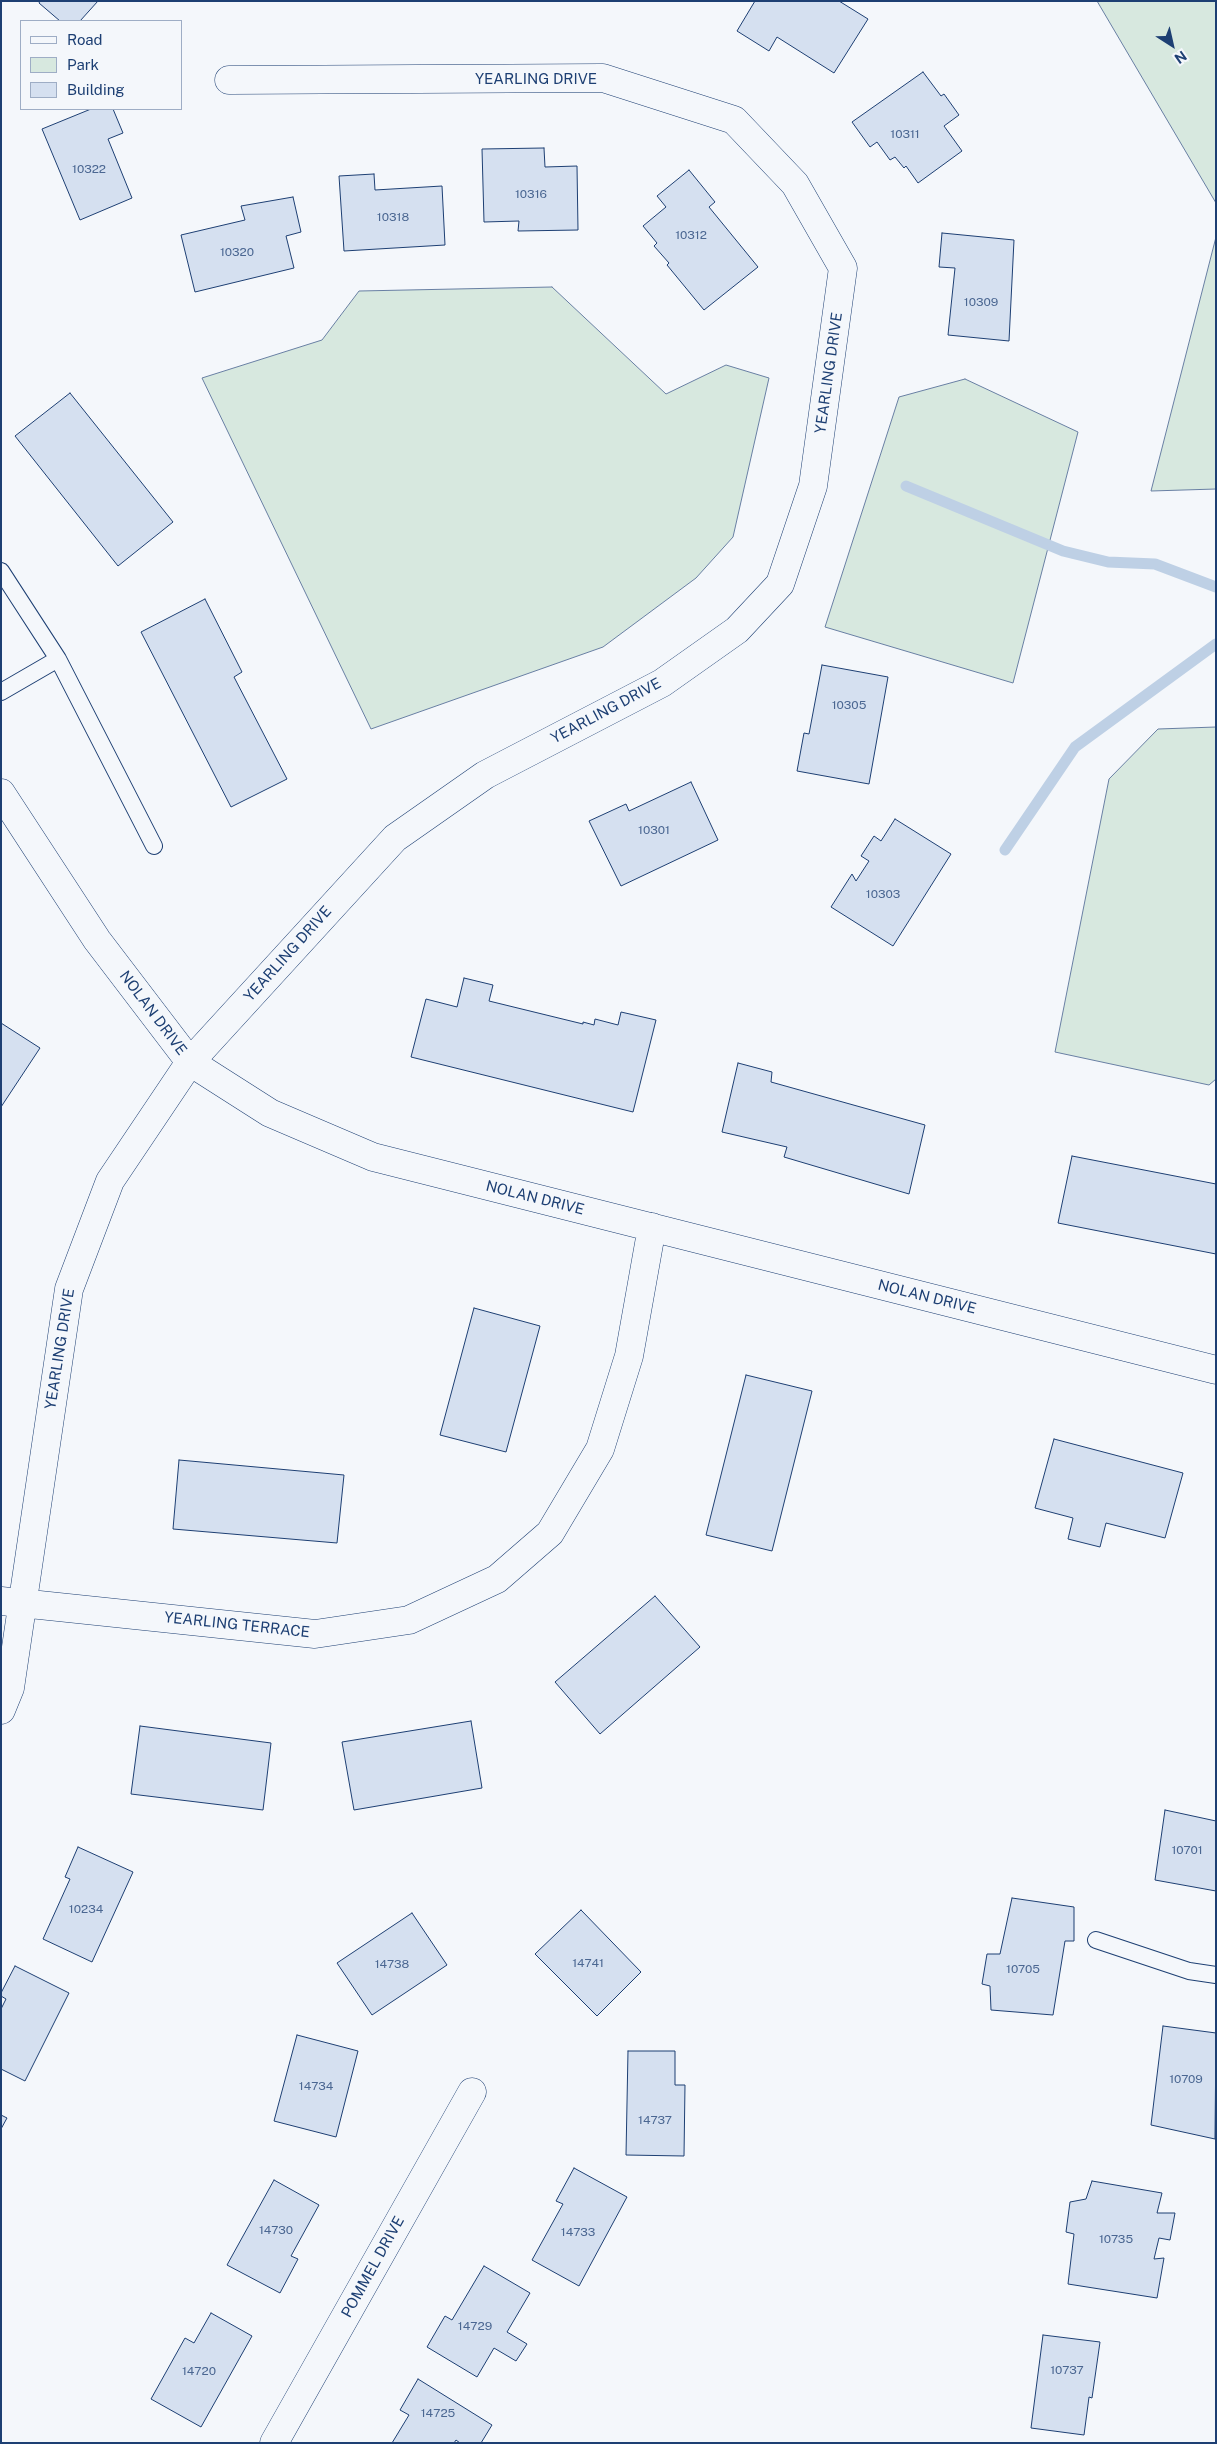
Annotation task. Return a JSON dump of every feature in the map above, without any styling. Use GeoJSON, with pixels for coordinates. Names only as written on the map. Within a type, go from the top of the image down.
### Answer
{"type":"FeatureCollection","features":[{"type":"Feature","properties":{"kind":"street","name":"YEARLING DRIVE"},"geometry":{"type":"LineString","coordinates":[[1,1710],[10,1688],[11,1602],[69,1289],[110,1181],[190,1062],[395,838],[485,775],[662,683],[737,630],[780,584],[813,486],[843,268],[795,184],[734,120],[603,78],[229,80]]}},
{"type":"Feature","properties":{"kind":"street","name":"NOLAN DRIVE"},"geometry":{"type":"LineString","coordinates":[[1,793],[97,940],[190,1062],[270,1113],[373,1157],[1216,1370]]}},
{"type":"Feature","properties":{"kind":"street","name":"YEARLING TERRACE"},"geometry":{"type":"LineString","coordinates":[[11,1602],[315,1634],[409,1620],[497,1579],[550,1533],[600,1449],[630,1356],[652,1227]]}},
{"type":"Feature","properties":{"kind":"street","name":"POMMEL DRIVE"},"geometry":{"type":"LineString","coordinates":[[274,2443],[472,2092]]}},
{"type":"Feature","properties":{"kind":"lane"},"geometry":{"type":"LineString","coordinates":[[1,571],[58,659],[154,846]]}},
{"type":"Feature","properties":{"kind":"lane"},"geometry":{"type":"LineString","coordinates":[[1,692],[58,659]]}},
{"type":"Feature","properties":{"kind":"lane"},"geometry":{"type":"LineString","coordinates":[[1096,1940],[1189,1971],[1216,1975]]}},
{"type":"Feature","properties":{"kind":"green space"},"geometry":{"type":"Polygon","coordinates":[[[1097,1],[1216,1],[1216,203],[1097,1]]]}},
{"type":"Feature","properties":{"kind":"green space"},"geometry":{"type":"Polygon","coordinates":[[[1216,237],[1216,489],[1151,491],[1216,237]]]}},
{"type":"Feature","properties":{"kind":"green space"},"geometry":{"type":"Polygon","coordinates":[[[552,287],[666,394],[726,365],[769,378],[733,537],[696,578],[603,647],[371,729],[202,378],[322,340],[359,291],[552,287]]]}},
{"type":"Feature","properties":{"kind":"green space"},"geometry":{"type":"Polygon","coordinates":[[[965,379],[1078,432],[1013,683],[825,627],[899,397],[965,379]]]}},
{"type":"Feature","properties":{"kind":"green space"},"geometry":{"type":"Polygon","coordinates":[[[1216,727],[1216,1079],[1209,1085],[1055,1052],[1109,779],[1158,729],[1216,727]]]}},
{"type":"Feature","properties":{"kind":"building"},"geometry":{"type":"Polygon","coordinates":[[[40,1],[98,1],[81,20],[59,20],[39,3],[40,1]]]}},
{"type":"Feature","properties":{"kind":"building"},"geometry":{"type":"Polygon","coordinates":[[[755,1],[839,1],[868,19],[834,73],[777,37],[769,51],[737,31],[755,1]]]}},
{"type":"Feature","properties":{"kind":"building"},"geometry":{"type":"Polygon","coordinates":[[[923,72],[941,96],[944,94],[959,115],[944,126],[962,151],[918,183],[906,166],[904,168],[895,157],[890,160],[877,142],[870,147],[852,122],[923,72]]]}},
{"type":"Feature","properties":{"kind":"building"},"geometry":{"type":"Polygon","coordinates":[[[89,110],[113,110],[123,133],[108,139],[132,198],[80,220],[42,129],[89,110]]]}},
{"type":"Feature","properties":{"kind":"building"},"geometry":{"type":"Polygon","coordinates":[[[544,148],[545,167],[577,166],[578,230],[518,231],[519,221],[484,222],[482,149],[544,148]]]}},
{"type":"Feature","properties":{"kind":"building"},"geometry":{"type":"Polygon","coordinates":[[[689,170],[715,202],[709,207],[758,267],[704,310],[667,265],[669,263],[654,246],[657,243],[643,226],[666,207],[657,196],[689,170]]]}},
{"type":"Feature","properties":{"kind":"building"},"geometry":{"type":"Polygon","coordinates":[[[374,174],[375,190],[442,186],[445,245],[344,251],[339,176],[374,174]]]}},
{"type":"Feature","properties":{"kind":"building"},"geometry":{"type":"Polygon","coordinates":[[[293,197],[301,232],[286,236],[294,268],[195,292],[181,235],[245,220],[241,206],[293,197]]]}},
{"type":"Feature","properties":{"kind":"building"},"geometry":{"type":"Polygon","coordinates":[[[942,233],[1014,240],[1009,341],[948,335],[955,268],[939,267],[942,233]]]}},
{"type":"Feature","properties":{"kind":"building"},"geometry":{"type":"Polygon","coordinates":[[[70,393],[173,522],[118,566],[15,436],[70,393]]]}},
{"type":"Feature","properties":{"kind":"building"},"geometry":{"type":"Polygon","coordinates":[[[205,599],[242,672],[234,677],[287,779],[231,807],[141,632],[205,599]]]}},
{"type":"Feature","properties":{"kind":"building"},"geometry":{"type":"Polygon","coordinates":[[[822,665],[888,677],[869,784],[797,771],[804,733],[809,734],[822,665]]]}},
{"type":"Feature","properties":{"kind":"building"},"geometry":{"type":"Polygon","coordinates":[[[691,782],[718,840],[621,886],[589,821],[626,804],[629,811],[691,782]]]}},
{"type":"Feature","properties":{"kind":"building"},"geometry":{"type":"Polygon","coordinates":[[[895,819],[951,854],[893,946],[831,907],[852,874],[856,881],[869,861],[861,856],[874,836],[881,841],[895,819]]]}},
{"type":"Feature","properties":{"kind":"building"},"geometry":{"type":"Polygon","coordinates":[[[464,978],[493,985],[489,1001],[583,1024],[583,1022],[594,1025],[595,1019],[618,1025],[621,1012],[656,1020],[633,1112],[411,1057],[426,999],[457,1007],[464,978]]]}},
{"type":"Feature","properties":{"kind":"building"},"geometry":{"type":"Polygon","coordinates":[[[1,1023],[40,1048],[1,1107],[1,1023]]]}},
{"type":"Feature","properties":{"kind":"building"},"geometry":{"type":"Polygon","coordinates":[[[738,1063],[772,1072],[771,1082],[925,1125],[909,1194],[784,1157],[787,1147],[722,1132],[738,1063]]]}},
{"type":"Feature","properties":{"kind":"building"},"geometry":{"type":"Polygon","coordinates":[[[1072,1156],[1216,1184],[1216,1254],[1058,1223],[1072,1156]]]}},
{"type":"Feature","properties":{"kind":"building"},"geometry":{"type":"Polygon","coordinates":[[[474,1308],[540,1326],[506,1452],[440,1435],[474,1308]]]}},
{"type":"Feature","properties":{"kind":"building"},"geometry":{"type":"Polygon","coordinates":[[[746,1375],[812,1391],[772,1551],[706,1535],[746,1375]]]}},
{"type":"Feature","properties":{"kind":"building"},"geometry":{"type":"Polygon","coordinates":[[[1054,1439],[1183,1473],[1165,1538],[1106,1523],[1100,1547],[1068,1539],[1073,1518],[1035,1508],[1054,1439]]]}},
{"type":"Feature","properties":{"kind":"building"},"geometry":{"type":"Polygon","coordinates":[[[179,1460],[344,1475],[337,1543],[173,1529],[179,1460]]]}},
{"type":"Feature","properties":{"kind":"building"},"geometry":{"type":"Polygon","coordinates":[[[655,1596],[700,1647],[600,1734],[555,1682],[655,1596]]]}},
{"type":"Feature","properties":{"kind":"building"},"geometry":{"type":"Polygon","coordinates":[[[471,1721],[482,1788],[354,1810],[342,1742],[471,1721]]]}},
{"type":"Feature","properties":{"kind":"building"},"geometry":{"type":"Polygon","coordinates":[[[140,1726],[271,1743],[263,1810],[131,1794],[140,1726]]]}},
{"type":"Feature","properties":{"kind":"building"},"geometry":{"type":"Polygon","coordinates":[[[1165,1810],[1216,1821],[1216,1891],[1155,1880],[1165,1810]]]}},
{"type":"Feature","properties":{"kind":"building"},"geometry":{"type":"Polygon","coordinates":[[[78,1847],[133,1872],[92,1962],[43,1939],[70,1879],[65,1877],[78,1847]]]}},
{"type":"Feature","properties":{"kind":"building"},"geometry":{"type":"Polygon","coordinates":[[[1012,1898],[1074,1907],[1074,1941],[1065,1941],[1053,2015],[991,2010],[990,1986],[982,1984],[987,1954],[1000,1954],[1012,1898]]]}},
{"type":"Feature","properties":{"kind":"building"},"geometry":{"type":"Polygon","coordinates":[[[581,1910],[641,1972],[597,2016],[535,1954],[581,1910]]]}},
{"type":"Feature","properties":{"kind":"building"},"geometry":{"type":"Polygon","coordinates":[[[412,1913],[447,1965],[372,2015],[337,1963],[412,1913]]]}},
{"type":"Feature","properties":{"kind":"building"},"geometry":{"type":"Polygon","coordinates":[[[15,1966],[69,1993],[25,2081],[1,2069],[1,2009],[6,1999],[1,1996],[1,1993],[15,1966]]]}},
{"type":"Feature","properties":{"kind":"building"},"geometry":{"type":"Polygon","coordinates":[[[1163,2026],[1216,2033],[1215,2139],[1151,2125],[1163,2026]]]}},
{"type":"Feature","properties":{"kind":"building"},"geometry":{"type":"Polygon","coordinates":[[[297,2035],[358,2051],[336,2137],[274,2121],[297,2035]]]}},
{"type":"Feature","properties":{"kind":"building"},"geometry":{"type":"Polygon","coordinates":[[[628,2051],[675,2051],[675,2085],[685,2085],[684,2156],[626,2155],[628,2051]]]}},
{"type":"Feature","properties":{"kind":"building"},"geometry":{"type":"Polygon","coordinates":[[[1,2115],[7,2118],[1,2129],[1,2115]]]}},
{"type":"Feature","properties":{"kind":"building"},"geometry":{"type":"Polygon","coordinates":[[[574,2168],[627,2197],[579,2286],[532,2260],[563,2204],[556,2201],[574,2168]]]}},
{"type":"Feature","properties":{"kind":"building"},"geometry":{"type":"Polygon","coordinates":[[[274,2180],[319,2205],[291,2256],[298,2259],[280,2293],[227,2265],[274,2180]]]}},
{"type":"Feature","properties":{"kind":"building"},"geometry":{"type":"Polygon","coordinates":[[[1092,2181],[1162,2193],[1157,2213],[1175,2213],[1170,2240],[1159,2238],[1154,2259],[1164,2258],[1157,2298],[1068,2284],[1074,2234],[1066,2232],[1070,2202],[1086,2199],[1092,2181]]]}},
{"type":"Feature","properties":{"kind":"building"},"geometry":{"type":"Polygon","coordinates":[[[484,2266],[530,2293],[507,2332],[527,2344],[516,2361],[494,2348],[477,2377],[427,2347],[445,2316],[452,2320],[484,2266]]]}},
{"type":"Feature","properties":{"kind":"building"},"geometry":{"type":"Polygon","coordinates":[[[211,2313],[252,2336],[201,2427],[151,2399],[185,2338],[194,2343],[211,2313]]]}},
{"type":"Feature","properties":{"kind":"building"},"geometry":{"type":"Polygon","coordinates":[[[1043,2335],[1100,2342],[1092,2398],[1089,2397],[1084,2435],[1031,2428],[1043,2335]]]}},
{"type":"Feature","properties":{"kind":"building"},"geometry":{"type":"Polygon","coordinates":[[[418,2379],[492,2425],[481,2443],[460,2443],[456,2440],[454,2443],[392,2443],[409,2415],[400,2410],[418,2379]]]}},
{"type":"Feature","properties":{"kind":"waterway"},"geometry":{"type":"LineString","coordinates":[[906,486],[1063,551],[1108,562],[1155,564],[1216,587]]}},
{"type":"Feature","properties":{"kind":"waterway"},"geometry":{"type":"LineString","coordinates":[[1005,850],[1075,747],[1216,644]]}}]}
